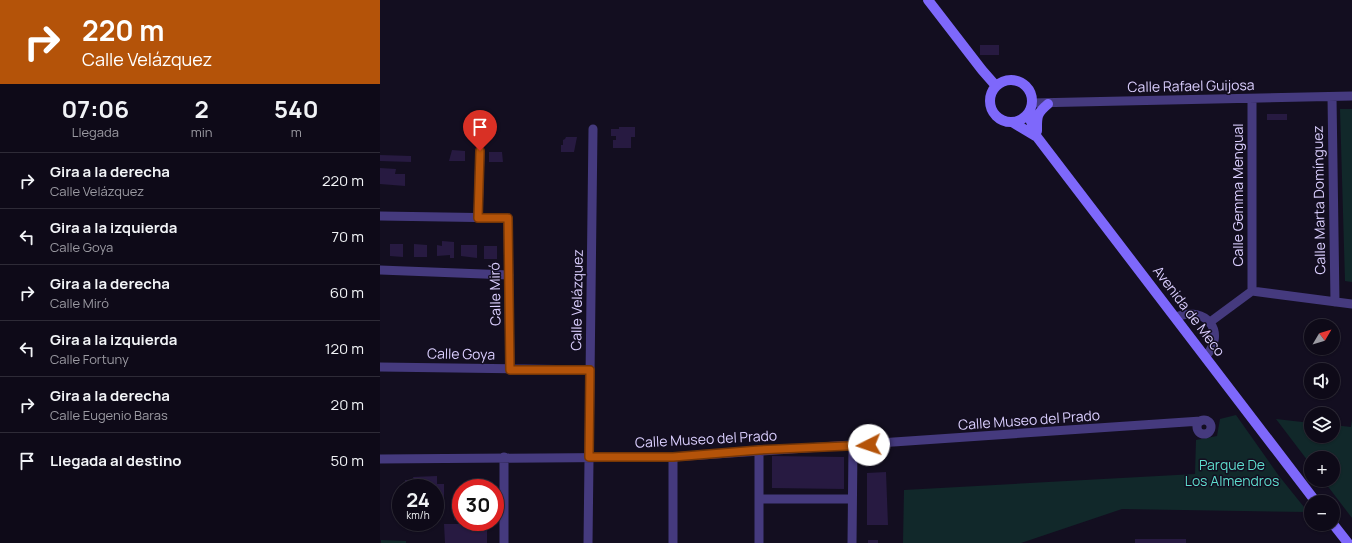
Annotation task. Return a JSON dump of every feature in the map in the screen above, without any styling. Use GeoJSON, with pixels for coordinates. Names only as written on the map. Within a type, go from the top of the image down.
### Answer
{"type":"FeatureCollection","features":[{"type":"Feature","properties":{"kind":"street"},"geometry":{"type":"LineString","coordinates":[[928,0],[996,86]]}},
{"type":"Feature","properties":{"kind":"street"},"geometry":{"type":"LineString","coordinates":[[1016,81],[1028,90],[1032,103],[1028,114],[1018,121],[1012,122],[1000,119],[992,110],[990,98],[996,86],[1002,82],[1016,81]]}},
{"type":"Feature","properties":{"kind":"street","name":"Calle Rafael Guijosa"},"geometry":{"type":"LineString","coordinates":[[1032,103],[1048,104],[1352,96]]}},
{"type":"Feature","properties":{"kind":"street","name":"Calle Marta Domínguez"},"geometry":{"type":"LineString","coordinates":[[1332,97],[1335,302]]}},
{"type":"Feature","properties":{"kind":"street","name":"Calle Gemma Mengual"},"geometry":{"type":"LineString","coordinates":[[1252,99],[1252,291]]}},
{"type":"Feature","properties":{"kind":"street"},"geometry":{"type":"LineString","coordinates":[[1037,137],[1037,116],[1048,104]]}},
{"type":"Feature","properties":{"kind":"street","name":"Avenida de Meco"},"geometry":{"type":"LineString","coordinates":[[1028,114],[1037,137],[1206,356],[1311,495]]}},
{"type":"Feature","properties":{"kind":"street","name":"Avenida de Meco"},"geometry":{"type":"LineString","coordinates":[[1012,122],[1037,137]]}},
{"type":"Feature","properties":{"kind":"street","name":"Calle Velázquez"},"geometry":{"type":"LineString","coordinates":[[588,543],[593,129]]}},
{"type":"Feature","properties":{"kind":"street"},"geometry":{"type":"LineString","coordinates":[[380,216],[478,218],[480,151]]}},
{"type":"Feature","properties":{"kind":"street","name":"Calle Miró"},"geometry":{"type":"LineString","coordinates":[[478,218],[508,218],[510,370]]}},
{"type":"Feature","properties":{"kind":"street"},"geometry":{"type":"LineString","coordinates":[[380,270],[509,275]]}},
{"type":"Feature","properties":{"kind":"street"},"geometry":{"type":"LineString","coordinates":[[1210,322],[1252,291],[1352,304]]}},
{"type":"Feature","properties":{"kind":"street"},"geometry":{"type":"LineString","coordinates":[[1176,317],[1186,313],[1197,314],[1210,322],[1213,328],[1214,343],[1206,356]]}},
{"type":"Feature","properties":{"kind":"street","name":"Calle Goya"},"geometry":{"type":"LineString","coordinates":[[380,367],[590,370]]}},
{"type":"Feature","properties":{"kind":"street","name":"Calle Museo del Prado"},"geometry":{"type":"LineString","coordinates":[[380,459],[673,457],[759,450],[853,446],[1201,421]]}},
{"type":"Feature","properties":{"kind":"street"},"geometry":{"type":"LineString","coordinates":[[852,543],[853,446]]}},
{"type":"Feature","properties":{"kind":"street"},"geometry":{"type":"LineString","coordinates":[[759,450],[759,543]]}},
{"type":"Feature","properties":{"kind":"street"},"geometry":{"type":"LineString","coordinates":[[504,457],[504,543]]}},
{"type":"Feature","properties":{"kind":"street"},"geometry":{"type":"LineString","coordinates":[[673,457],[673,543]]}},
{"type":"Feature","properties":{"kind":"street"},"geometry":{"type":"LineString","coordinates":[[759,499],[852,499]]}},
{"type":"Feature","properties":{"kind":"street"},"geometry":{"type":"LineString","coordinates":[[1339,531],[1348,543]]}},
{"type":"Feature","properties":{"kind":"green space"},"geometry":{"type":"Polygon","coordinates":[[[1340,109],[1352,109],[1352,282],[1345,281],[1340,109]]]}},
{"type":"Feature","properties":{"kind":"green space","name":"Parque De Los Almendros"},"geometry":{"type":"Polygon","coordinates":[[[1236,415],[1279,476],[1304,507],[1304,512],[1122,509],[1021,543],[903,543],[904,490],[1195,474],[1196,440],[1217,436],[1220,419],[1236,415]]]}},
{"type":"Feature","properties":{"kind":"green space"},"geometry":{"type":"Polygon","coordinates":[[[1276,419],[1304,422],[1304,443],[1340,443],[1340,426],[1351,427],[1352,420],[1352,518],[1340,502],[1340,495],[1334,495],[1328,487],[1340,487],[1340,451],[1304,451],[1304,456],[1276,419]]]}},
{"type":"Feature","properties":{"kind":"green space"},"geometry":{"type":"Polygon","coordinates":[[[381,540],[406,541],[406,543],[381,543],[381,540]]]}},
{"type":"Feature","properties":{"kind":"building"},"geometry":{"type":"Polygon","coordinates":[[[980,45],[999,45],[999,55],[980,55],[980,45]]]}},
{"type":"Feature","properties":{"kind":"building"},"geometry":{"type":"Polygon","coordinates":[[[1267,114],[1287,114],[1287,120],[1267,120],[1267,114]]]}},
{"type":"Feature","properties":{"kind":"building"},"geometry":{"type":"Polygon","coordinates":[[[619,127],[635,127],[635,137],[631,137],[631,148],[613,148],[613,140],[616,140],[616,136],[611,136],[611,129],[619,129],[619,127]]]}},
{"type":"Feature","properties":{"kind":"building"},"geometry":{"type":"Polygon","coordinates":[[[566,137],[577,137],[574,152],[561,152],[561,145],[563,145],[563,140],[566,137]]]}},
{"type":"Feature","properties":{"kind":"building"},"geometry":{"type":"Polygon","coordinates":[[[452,150],[465,151],[465,161],[449,161],[452,150]]]}},
{"type":"Feature","properties":{"kind":"building"},"geometry":{"type":"Polygon","coordinates":[[[489,152],[502,152],[503,162],[489,162],[489,152]]]}},
{"type":"Feature","properties":{"kind":"building"},"geometry":{"type":"Polygon","coordinates":[[[380,155],[411,156],[411,162],[380,161],[380,155]]]}},
{"type":"Feature","properties":{"kind":"building"},"geometry":{"type":"Polygon","coordinates":[[[380,168],[396,169],[395,174],[405,174],[405,186],[380,184],[380,168]]]}},
{"type":"Feature","properties":{"kind":"building"},"geometry":{"type":"Polygon","coordinates":[[[442,241],[454,242],[454,258],[450,258],[450,255],[437,256],[437,245],[442,246],[442,241]]]}},
{"type":"Feature","properties":{"kind":"building"},"geometry":{"type":"Polygon","coordinates":[[[390,244],[403,244],[403,257],[390,256],[390,244]]]}},
{"type":"Feature","properties":{"kind":"building"},"geometry":{"type":"Polygon","coordinates":[[[414,244],[427,245],[427,257],[414,257],[414,244]]]}},
{"type":"Feature","properties":{"kind":"building"},"geometry":{"type":"Polygon","coordinates":[[[461,245],[477,245],[477,258],[461,256],[461,245]]]}},
{"type":"Feature","properties":{"kind":"building"},"geometry":{"type":"Polygon","coordinates":[[[484,246],[497,246],[497,259],[484,259],[484,246]]]}},
{"type":"Feature","properties":{"kind":"building"},"geometry":{"type":"Polygon","coordinates":[[[772,456],[844,457],[844,489],[772,488],[772,456]]]}},
{"type":"Feature","properties":{"kind":"building"},"geometry":{"type":"Polygon","coordinates":[[[886,472],[888,525],[867,525],[867,473],[886,472]]]}},
{"type":"Feature","properties":{"kind":"building"},"geometry":{"type":"Polygon","coordinates":[[[437,476],[437,479],[414,479],[413,477],[437,476]]]}},
{"type":"Feature","properties":{"kind":"building"},"geometry":{"type":"Polygon","coordinates":[[[444,524],[452,524],[452,531],[487,531],[487,543],[445,543],[444,524]]]}},
{"type":"Feature","properties":{"kind":"building"},"geometry":{"type":"Polygon","coordinates":[[[1135,539],[1186,539],[1186,543],[1135,543],[1135,539]]]}},
{"type":"Feature","properties":{"kind":"building"},"geometry":{"type":"Polygon","coordinates":[[[868,540],[878,540],[878,543],[868,543],[868,540]]]}},
{"type":"Feature","properties":{"kind":"route"},"geometry":{"type":"LineString","coordinates":[[480,151],[478,218],[508,218],[510,370],[590,370],[589,457],[673,457],[759,450],[869,445]]}}]}
